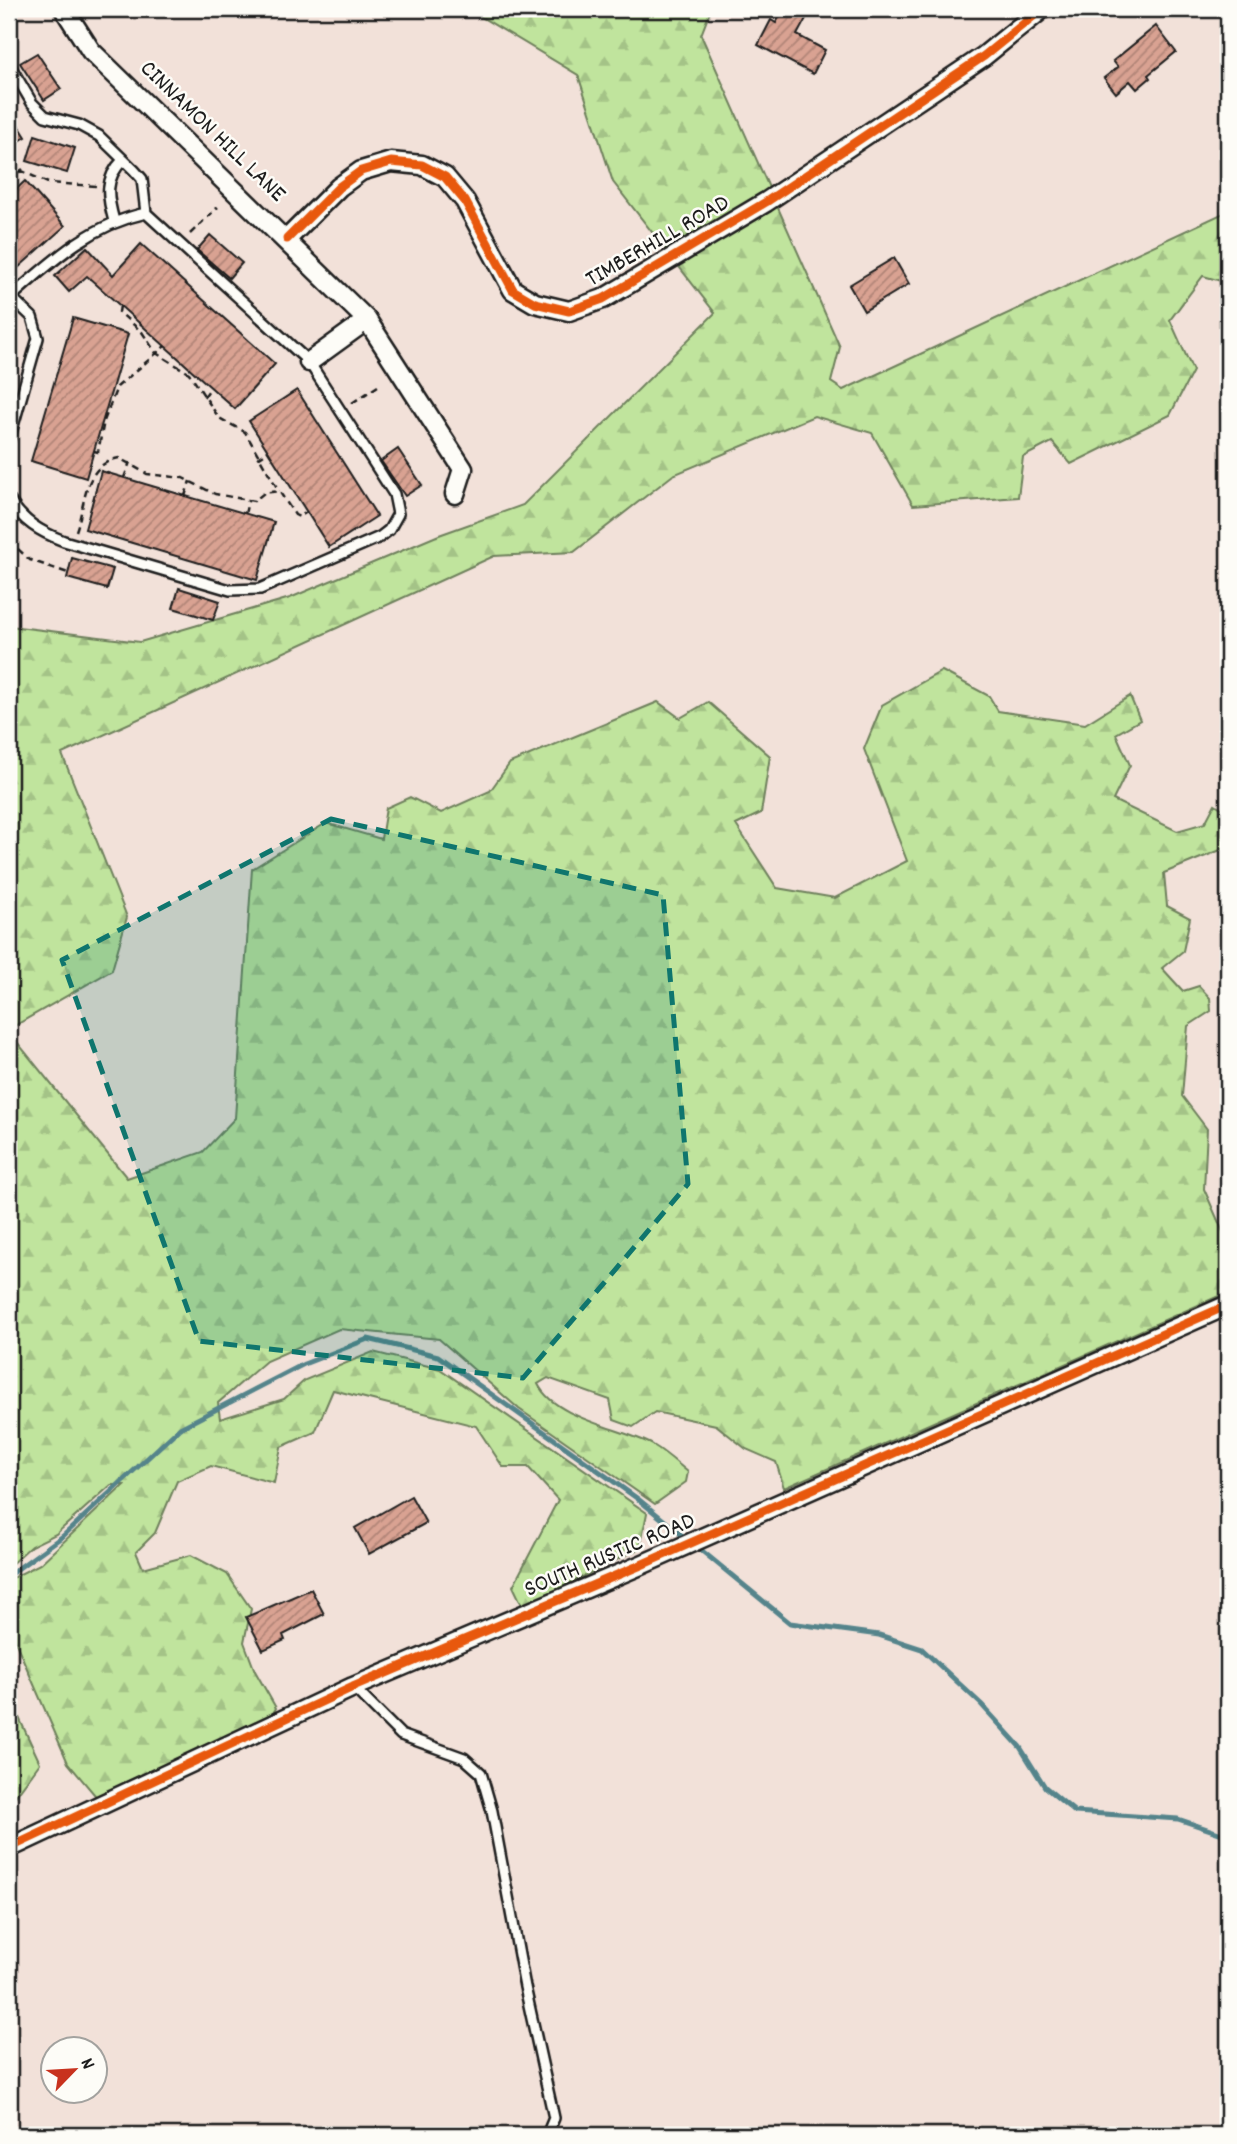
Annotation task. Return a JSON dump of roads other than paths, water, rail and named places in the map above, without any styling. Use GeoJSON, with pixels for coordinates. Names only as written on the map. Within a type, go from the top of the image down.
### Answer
{"type":"FeatureCollection","features":[{"type":"Feature","properties":{"kind":"street","name":"CINNAMON HILL LANE"},"geometry":{"type":"LineString","coordinates":[[64,9],[91,51],[287,239],[367,320],[463,469],[455,494]]}},
{"type":"Feature","properties":{"kind":"street","name":"TIMBERHILL ROAD"},"geometry":{"type":"LineString","coordinates":[[287,239],[339,187],[361,171],[390,162],[422,165],[445,177],[465,201],[513,289],[535,303],[569,311],[603,299],[766,202],[973,64],[1042,9]]}},
{"type":"Feature","properties":{"kind":"street"},"geometry":{"type":"LineString","coordinates":[[309,362],[367,320]]}},
{"type":"Feature","properties":{"kind":"street","name":"SOUTH RUSTIC ROAD"},"geometry":{"type":"LineString","coordinates":[[9,1848],[353,1687],[680,1547],[1228,1306]]}},
{"type":"Feature","properties":{"kind":"lane"},"geometry":{"type":"LineString","coordinates":[[9,64],[33,103],[46,116],[79,125],[99,136],[142,179],[146,213],[309,362],[394,494],[398,514],[389,530],[380,537],[260,589],[246,591],[230,590],[39,531],[17,512],[9,499]]}},
{"type":"Feature","properties":{"kind":"lane"},"geometry":{"type":"LineString","coordinates":[[114,221],[107,198],[108,186],[114,169],[123,160]]}},
{"type":"Feature","properties":{"kind":"lane"},"geometry":{"type":"LineString","coordinates":[[9,440],[38,338],[32,317],[10,297],[72,244],[114,221],[146,213]]}},
{"type":"Feature","properties":{"kind":"lane"},"geometry":{"type":"LineString","coordinates":[[353,1687],[401,1735],[464,1758],[481,1773],[492,1811],[554,2118],[547,2135]]}},
{"type":"Feature","properties":{"kind":"waterway"},"geometry":{"type":"LineString","coordinates":[[9,1575],[63,1536],[180,1428],[304,1364],[368,1339],[438,1356],[638,1499],[688,1540]]}},
{"type":"Feature","properties":{"kind":"waterway"},"geometry":{"type":"LineString","coordinates":[[696,1546],[790,1623],[879,1635],[922,1649],[981,1704],[1020,1747],[1045,1787],[1075,1812],[1178,1819],[1228,1836]]}}]}
